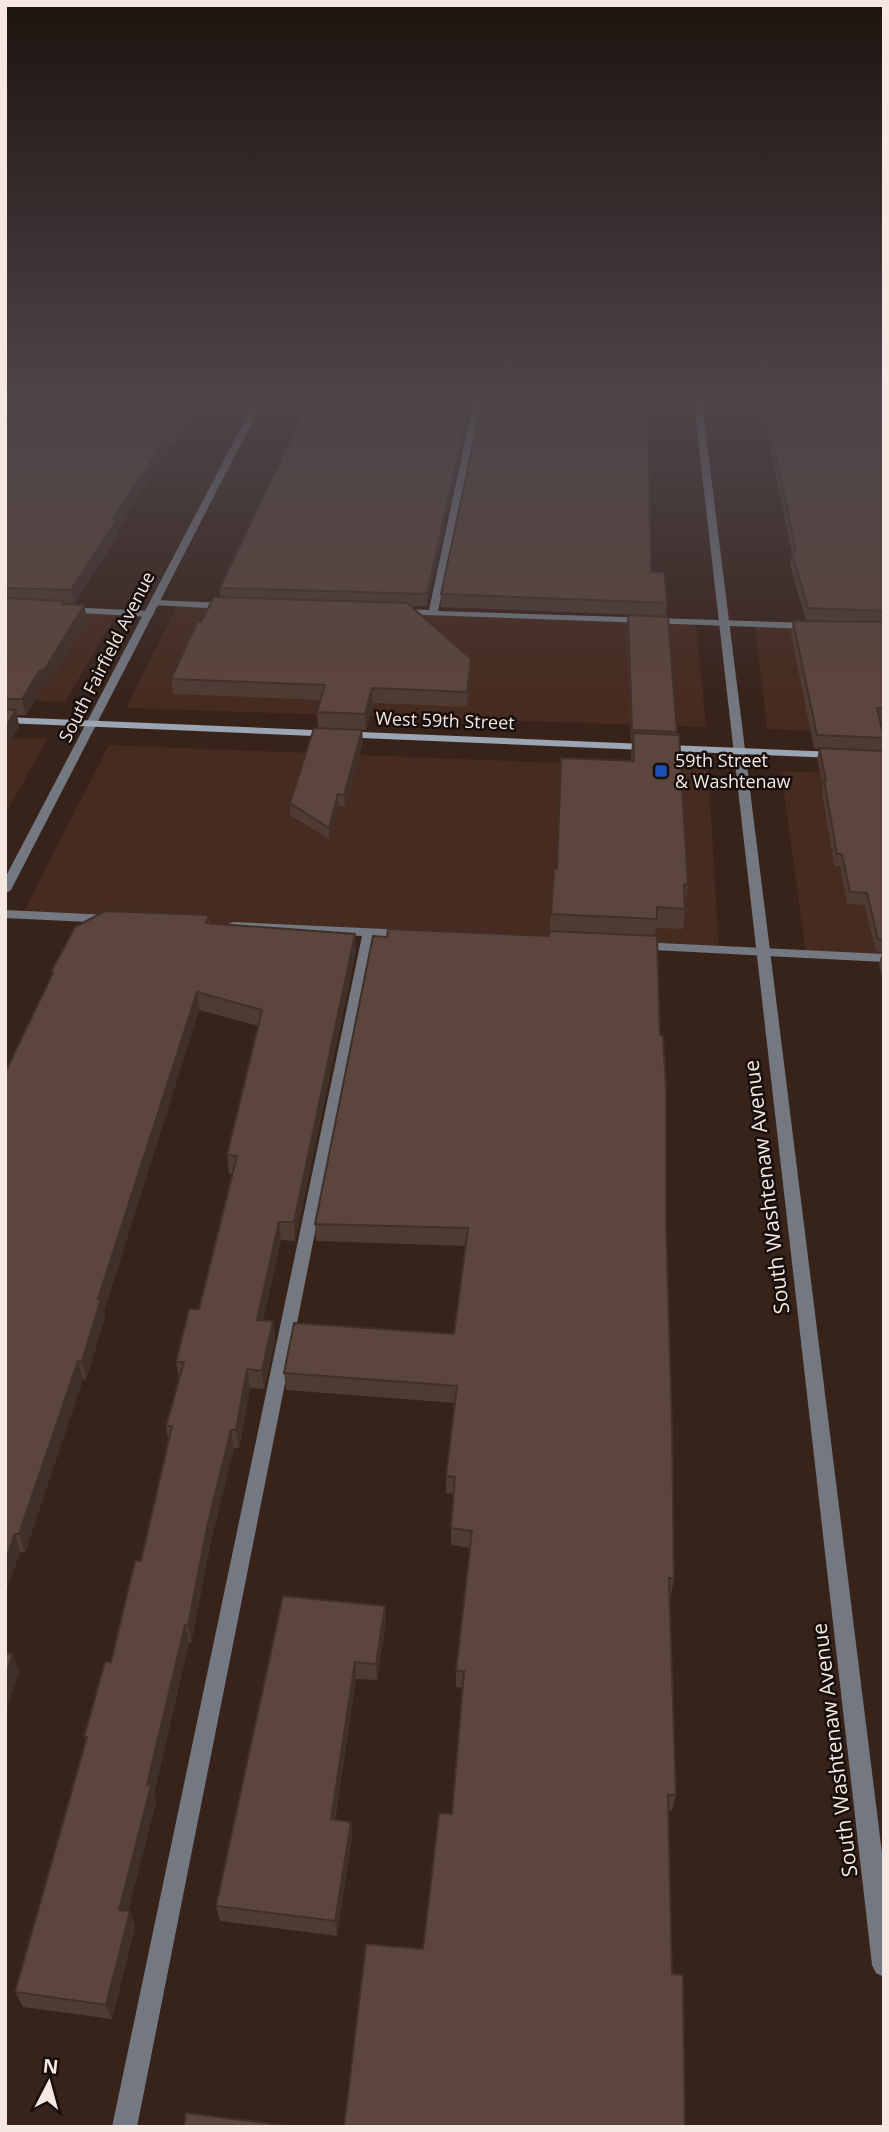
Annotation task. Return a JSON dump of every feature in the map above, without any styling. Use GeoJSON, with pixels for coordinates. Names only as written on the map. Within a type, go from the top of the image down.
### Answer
{"type":"FeatureCollection","features":[{"type":"Feature","properties":{"kind":"street","name":"South Fairfield Avenue"},"geometry":{"type":"LineString","coordinates":[[5,890],[206,502]]}},
{"type":"Feature","properties":{"kind":"street"},"geometry":{"type":"LineString","coordinates":[[433,613],[456,502]]}},
{"type":"Feature","properties":{"kind":"street","name":"South Washtenaw Avenue"},"geometry":{"type":"LineString","coordinates":[[709,502],[884,1965]]}},
{"type":"Feature","properties":{"kind":"street"},"geometry":{"type":"LineString","coordinates":[[154,603],[242,606]]}},
{"type":"Feature","properties":{"kind":"street"},"geometry":{"type":"LineString","coordinates":[[57,610],[149,614]]}},
{"type":"Feature","properties":{"kind":"street"},"geometry":{"type":"LineString","coordinates":[[392,611],[826,627]]}},
{"type":"Feature","properties":{"kind":"street","name":"West 59th Street"},"geometry":{"type":"LineString","coordinates":[[5,720],[847,755]]}},
{"type":"Feature","properties":{"kind":"street"},"geometry":{"type":"LineString","coordinates":[[5,914],[122,920]]}},
{"type":"Feature","properties":{"kind":"street"},"geometry":{"type":"LineString","coordinates":[[218,925],[423,935]]}},
{"type":"Feature","properties":{"kind":"street"},"geometry":{"type":"LineString","coordinates":[[124,2127],[369,932]]}},
{"type":"Feature","properties":{"kind":"street"},"geometry":{"type":"LineString","coordinates":[[626,945],[884,958]]}},
{"type":"Feature","properties":{"kind":"shaded area"},"geometry":{"type":"Polygon","coordinates":[[[178,604],[696,622],[706,727],[126,708],[178,604]]]}},
{"type":"Feature","properties":{"kind":"shaded area"},"geometry":{"type":"Polygon","coordinates":[[[5,608],[117,613],[65,702],[5,699],[5,608]]]}},
{"type":"Feature","properties":{"kind":"shaded area"},"geometry":{"type":"Polygon","coordinates":[[[755,624],[851,628],[876,734],[767,729],[755,624]]]}},
{"type":"Feature","properties":{"kind":"shaded area"},"geometry":{"type":"Polygon","coordinates":[[[5,738],[47,739],[5,815],[5,738]]]}},
{"type":"Feature","properties":{"kind":"shaded area"},"geometry":{"type":"Polygon","coordinates":[[[109,745],[708,769],[719,949],[22,915],[109,745]]]}},
{"type":"Feature","properties":{"kind":"shaded area"},"geometry":{"type":"Polygon","coordinates":[[[781,771],[884,776],[884,958],[806,954],[781,771]]]}},
{"type":"Feature","properties":{"kind":"building"},"geometry":{"type":"Polygon","coordinates":[[[5,502],[124,502],[113,519],[117,519],[71,590],[5,588],[5,502]]]}},
{"type":"Feature","properties":{"kind":"building"},"geometry":{"type":"Polygon","coordinates":[[[261,502],[448,502],[427,594],[220,588],[261,502]]]}},
{"type":"Feature","properties":{"kind":"building"},"geometry":{"type":"Polygon","coordinates":[[[461,502],[650,502],[651,572],[664,572],[667,603],[441,594],[461,502]]]}},
{"type":"Feature","properties":{"kind":"building"},"geometry":{"type":"Polygon","coordinates":[[[786,502],[884,502],[884,611],[808,608],[792,553],[796,551],[786,502]]]}},
{"type":"Feature","properties":{"kind":"building"},"geometry":{"type":"Polygon","coordinates":[[[214,597],[407,603],[471,659],[467,692],[372,688],[365,714],[317,712],[325,685],[171,679],[198,621],[201,622],[214,597]]]}},
{"type":"Feature","properties":{"kind":"building"},"geometry":{"type":"Polygon","coordinates":[[[5,598],[64,601],[62,604],[84,605],[45,669],[39,671],[22,699],[5,699],[5,598]]]}},
{"type":"Feature","properties":{"kind":"building"},"geometry":{"type":"Polygon","coordinates":[[[628,615],[668,617],[677,732],[632,730],[628,615]]]}},
{"type":"Feature","properties":{"kind":"building"},"geometry":{"type":"Polygon","coordinates":[[[793,621],[884,622],[884,709],[877,708],[884,738],[817,735],[793,621]]]}},
{"type":"Feature","properties":{"kind":"building"},"geometry":{"type":"Polygon","coordinates":[[[5,709],[16,710],[5,728],[5,709]]]}},
{"type":"Feature","properties":{"kind":"building"},"geometry":{"type":"Polygon","coordinates":[[[314,728],[362,730],[344,795],[338,794],[329,828],[290,803],[314,728]]]}},
{"type":"Feature","properties":{"kind":"building"},"geometry":{"type":"Polygon","coordinates":[[[633,733],[679,735],[688,885],[684,884],[685,909],[657,907],[657,919],[551,914],[554,869],[557,869],[561,758],[634,761],[633,733]]]}},
{"type":"Feature","properties":{"kind":"building"},"geometry":{"type":"Polygon","coordinates":[[[819,748],[884,751],[884,940],[878,939],[867,893],[850,892],[842,854],[837,854],[819,748]]]}},
{"type":"Feature","properties":{"kind":"building"},"geometry":{"type":"Polygon","coordinates":[[[105,911],[209,915],[206,923],[355,934],[294,1222],[279,1222],[257,1320],[273,1321],[262,1371],[247,1369],[236,1430],[231,1430],[208,1523],[188,1625],[185,1625],[147,1785],[151,1786],[119,1910],[130,1911],[106,2005],[15,1992],[87,1737],[84,1737],[105,1662],[111,1662],[135,1561],[141,1561],[172,1426],[166,1426],[184,1362],[176,1362],[189,1309],[199,1309],[237,1156],[227,1155],[262,1010],[197,992],[98,1299],[101,1299],[82,1361],[78,1361],[19,1534],[15,1534],[5,1560],[5,1073],[53,973],[51,972],[75,927],[105,911]]]}},
{"type":"Feature","properties":{"kind":"building"},"geometry":{"type":"Polygon","coordinates":[[[388,929],[549,936],[550,931],[657,936],[660,1035],[663,1036],[666,1087],[666,1221],[672,1423],[674,1578],[669,1578],[676,1795],[668,1795],[672,1974],[683,1975],[685,2127],[344,2127],[366,1944],[423,1949],[439,1813],[452,1814],[464,1671],[456,1671],[472,1531],[451,1528],[455,1477],[446,1476],[457,1386],[284,1373],[294,1323],[454,1334],[468,1228],[315,1224],[373,936],[387,937],[388,929]]]}},
{"type":"Feature","properties":{"kind":"building"},"geometry":{"type":"Polygon","coordinates":[[[283,1596],[385,1606],[376,1664],[355,1662],[331,1819],[351,1822],[335,1921],[216,1906],[283,1596]]]}},
{"type":"Feature","properties":{"kind":"building"},"geometry":{"type":"Polygon","coordinates":[[[5,1653],[13,1654],[5,1677],[5,1653]]]}},
{"type":"Feature","properties":{"kind":"building"},"geometry":{"type":"Polygon","coordinates":[[[186,2113],[299,2127],[184,2127],[186,2113]]]}},
{"type":"Feature","properties":{"kind":"place","name":"59th Street & Washtenaw"},"geometry":{"type":"Point","coordinates":[661,771]}}]}
